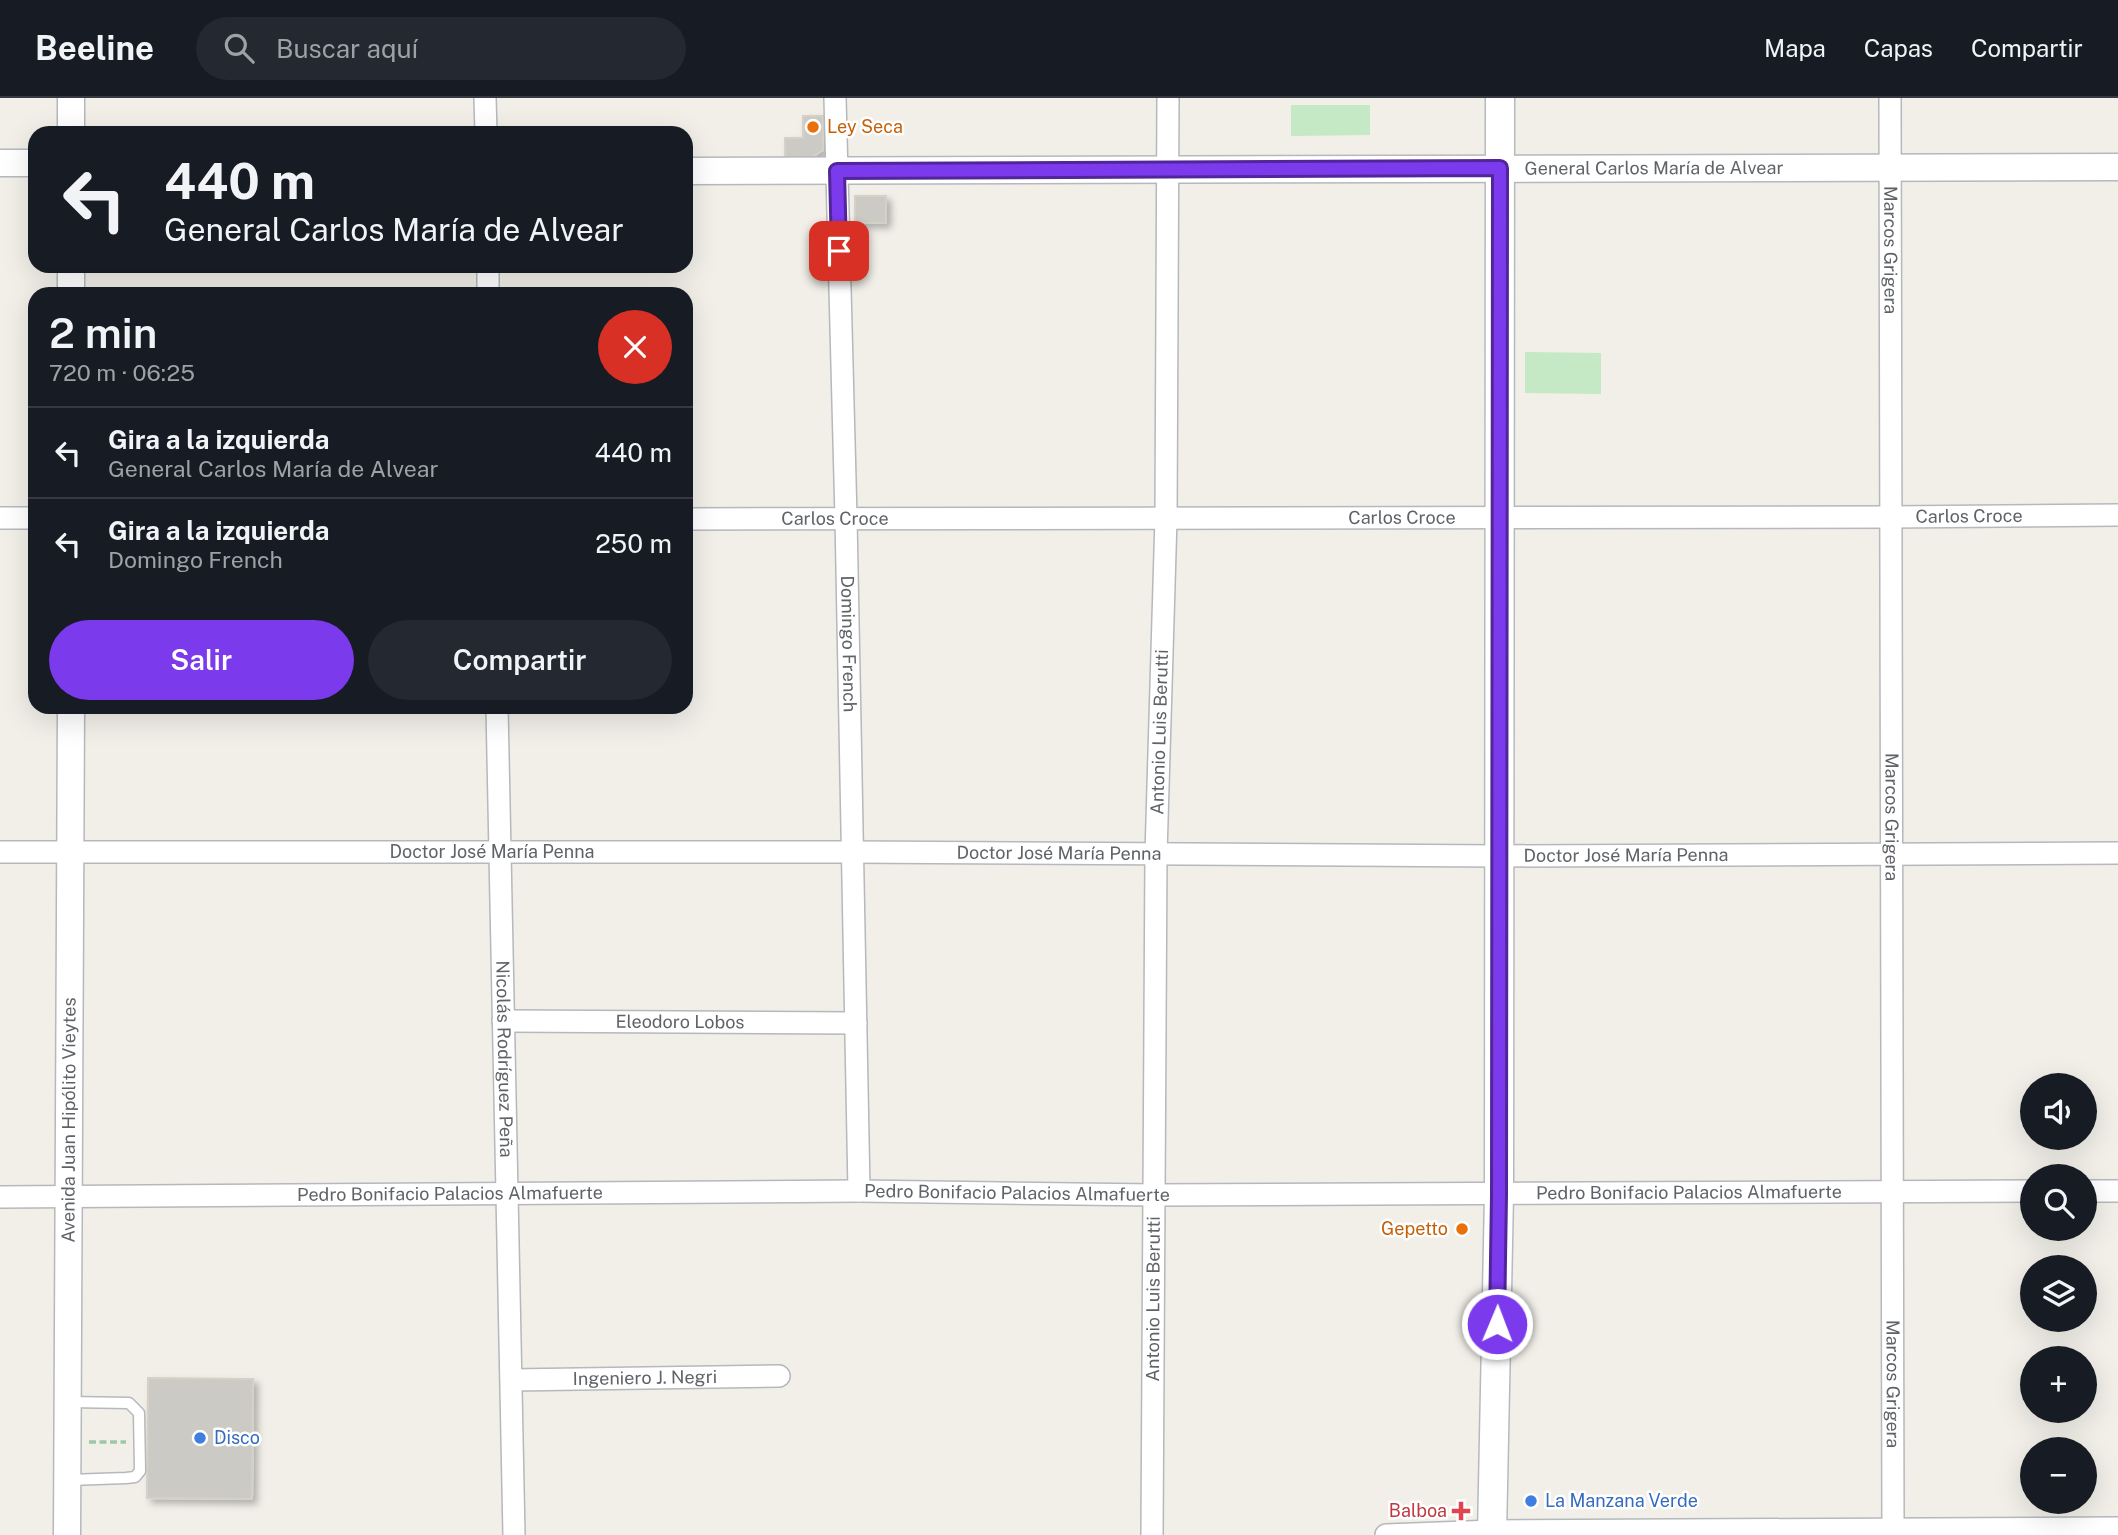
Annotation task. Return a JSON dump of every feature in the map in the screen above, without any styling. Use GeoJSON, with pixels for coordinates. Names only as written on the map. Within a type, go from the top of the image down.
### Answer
{"type":"FeatureCollection","features":[{"type":"Feature","properties":{"kind":"main road"},"geometry":{"type":"LineString","coordinates":[[1493,1533],[1499,1195],[1500,98]]}},
{"type":"Feature","properties":{"kind":"street"},"geometry":{"type":"LineString","coordinates":[[71,98],[71,126]]}},
{"type":"Feature","properties":{"kind":"street"},"geometry":{"type":"LineString","coordinates":[[485,98],[486,126]]}},
{"type":"Feature","properties":{"kind":"street","name":"Domingo French"},"geometry":{"type":"LineString","coordinates":[[835,98],[859,1191]]}},
{"type":"Feature","properties":{"kind":"street","name":"Antonio Luis Berutti"},"geometry":{"type":"LineString","coordinates":[[1152,1535],[1156,854],[1166,519],[1168,98]]}},
{"type":"Feature","properties":{"kind":"street","name":"Marcos Grigera"},"geometry":{"type":"LineString","coordinates":[[1890,98],[1893,1533]]}},
{"type":"Feature","properties":{"kind":"street"},"geometry":{"type":"LineString","coordinates":[[0,163],[28,163]]}},
{"type":"Feature","properties":{"kind":"street","name":"General Carlos María de Alvear"},"geometry":{"type":"LineString","coordinates":[[693,171],[2118,167]]}},
{"type":"Feature","properties":{"kind":"street","name":"Carlos Croce"},"geometry":{"type":"LineString","coordinates":[[693,519],[2118,515]]}},
{"type":"Feature","properties":{"kind":"street"},"geometry":{"type":"LineString","coordinates":[[0,518],[28,518]]}},
{"type":"Feature","properties":{"kind":"street","name":"Avenida Juan Hipólito Vieytes"},"geometry":{"type":"LineString","coordinates":[[67,1535],[71,714]]}},
{"type":"Feature","properties":{"kind":"street","name":"Nicolás Rodríguez Peña"},"geometry":{"type":"LineString","coordinates":[[497,714],[514,1535]]}},
{"type":"Feature","properties":{"kind":"street","name":"Doctor José María Penna"},"geometry":{"type":"LineString","coordinates":[[0,852],[852,852],[1499,856],[2118,853]]}},
{"type":"Feature","properties":{"kind":"street","name":"Eleodoro Lobos"},"geometry":{"type":"LineString","coordinates":[[503,1021],[856,1023]]}},
{"type":"Feature","properties":{"kind":"street","name":"Pedro Bonifacio Palacios Almafuerte"},"geometry":{"type":"LineString","coordinates":[[0,1197],[859,1191],[1154,1195],[2020,1191]]}},
{"type":"Feature","properties":{"kind":"street"},"geometry":{"type":"LineString","coordinates":[[2097,1191],[2118,1191]]}},
{"type":"Feature","properties":{"kind":"street","name":"Ingeniero J. Negri"},"geometry":{"type":"LineString","coordinates":[[512,1380],[779,1376]]}},
{"type":"Feature","properties":{"kind":"street"},"geometry":{"type":"LineString","coordinates":[[1386,1535],[1893,1533],[2118,1528]]}},
{"type":"Feature","properties":{"kind":"lane"},"geometry":{"type":"LineString","coordinates":[[69,1402],[129,1403],[139,1413],[140,1443],[140,1471],[135,1477],[69,1479]]}},
{"type":"Feature","properties":{"kind":"path"},"geometry":{"type":"LineString","coordinates":[[69,1442],[140,1443]]}},
{"type":"Feature","properties":{"kind":"green space"},"geometry":{"type":"Polygon","coordinates":[[[1291,105],[1370,105],[1370,135],[1291,136],[1291,105]]]}},
{"type":"Feature","properties":{"kind":"green space"},"geometry":{"type":"Polygon","coordinates":[[[1525,352],[1601,353],[1601,394],[1525,393],[1525,352]]]}},
{"type":"Feature","properties":{"kind":"building","name":"Ley Seca"},"geometry":{"type":"Polygon","coordinates":[[[803,116],[823,116],[823,150],[812,157],[785,157],[785,138],[803,138],[803,116]]]}},
{"type":"Feature","properties":{"kind":"building"},"geometry":{"type":"Polygon","coordinates":[[[855,196],[886,196],[886,223],[855,223],[855,196]]]}},
{"type":"Feature","properties":{"kind":"building","name":"Disco"},"geometry":{"type":"Polygon","coordinates":[[[148,1378],[253,1379],[252,1499],[147,1498],[148,1378]]]}},
{"type":"Feature","properties":{"kind":"place","name":"Ley Seca"},"geometry":{"type":"Point","coordinates":[813,127]}},
{"type":"Feature","properties":{"kind":"place","name":"Gepetto"},"geometry":{"type":"Point","coordinates":[1462,1229]}},
{"type":"Feature","properties":{"kind":"place","name":"Disco"},"geometry":{"type":"Point","coordinates":[200,1438]}},
{"type":"Feature","properties":{"kind":"place","name":"La Manzana Verde"},"geometry":{"type":"Point","coordinates":[1531,1501]}},
{"type":"Feature","properties":{"kind":"place","name":"Balboa"},"geometry":{"type":"Point","coordinates":[1461,1511]}},
{"type":"Feature","properties":{"kind":"route"},"geometry":{"type":"LineString","coordinates":[[839,251],[837,171],[1500,168],[1497,1324]]}}]}
